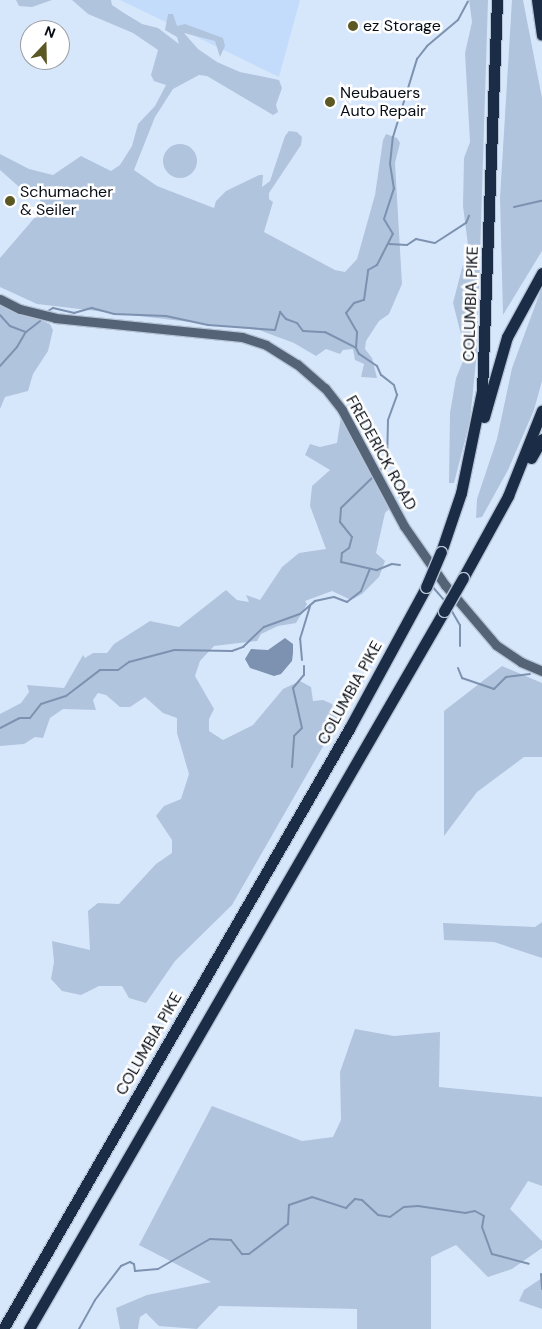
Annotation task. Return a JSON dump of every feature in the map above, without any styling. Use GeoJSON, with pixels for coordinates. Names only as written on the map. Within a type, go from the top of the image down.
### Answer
{"type":"FeatureCollection","features":[{"type":"Feature","properties":{"kind":"highway","name":"COLUMBIA PIKE"},"geometry":{"type":"LineString","coordinates":[[3,1329],[344,738],[426,587],[441,552],[461,493],[479,414],[485,357],[497,0]]}},
{"type":"Feature","properties":{"kind":"highway"},"geometry":{"type":"LineString","coordinates":[[537,0],[542,35]]}},
{"type":"Feature","properties":{"kind":"highway"},"geometry":{"type":"LineString","coordinates":[[461,493],[507,337],[542,273]]}},
{"type":"Feature","properties":{"kind":"highway"},"geometry":{"type":"LineString","coordinates":[[508,496],[542,410]]}},
{"type":"Feature","properties":{"kind":"highway"},"geometry":{"type":"LineString","coordinates":[[30,1329],[542,439]]}},
{"type":"Feature","properties":{"kind":"main road","name":"FREDERICK ROAD"},"geometry":{"type":"LineString","coordinates":[[0,298],[20,309],[45,316],[222,334],[266,345],[311,374],[336,400],[418,549],[482,631],[508,654],[542,671]]}},
{"type":"Feature","properties":{"kind":"shaded area"},"geometry":{"type":"Polygon","coordinates":[[[16,0],[52,0],[32,7],[19,6],[16,0]]]}},
{"type":"Feature","properties":{"kind":"shaded area"},"geometry":{"type":"Polygon","coordinates":[[[72,0],[111,0],[112,5],[124,13],[142,24],[158,28],[179,44],[177,37],[165,30],[168,14],[173,14],[177,26],[185,24],[223,38],[225,46],[220,57],[215,41],[184,33],[198,49],[217,62],[240,72],[279,80],[282,88],[276,105],[278,112],[273,115],[207,76],[199,75],[173,89],[155,117],[134,170],[157,186],[214,208],[216,201],[226,191],[259,175],[263,175],[262,187],[270,181],[285,136],[289,131],[297,132],[302,137],[301,145],[269,193],[269,199],[273,202],[264,232],[335,270],[345,272],[357,259],[375,195],[383,140],[386,134],[397,138],[400,143],[395,163],[402,284],[389,314],[379,321],[366,341],[365,349],[372,358],[377,378],[361,377],[364,364],[355,360],[353,349],[343,350],[340,354],[326,349],[316,356],[294,343],[259,330],[37,304],[0,287],[0,258],[36,216],[40,206],[40,199],[26,193],[0,170],[0,154],[29,169],[53,175],[81,156],[111,171],[120,165],[132,146],[138,124],[155,106],[166,85],[154,81],[151,75],[158,50],[133,33],[88,14],[72,0]]]}},
{"type":"Feature","properties":{"kind":"shaded area"},"geometry":{"type":"Polygon","coordinates":[[[120,0],[300,0],[279,77],[120,0]]]}},
{"type":"Feature","properties":{"kind":"shaded area"},"geometry":{"type":"Polygon","coordinates":[[[469,0],[488,0],[477,351],[470,421],[454,483],[449,483],[450,413],[456,378],[466,354],[453,303],[468,245],[463,206],[464,158],[470,142],[465,53],[472,22],[469,0]]]}},
{"type":"Feature","properties":{"kind":"shaded area"},"geometry":{"type":"Polygon","coordinates":[[[512,0],[523,0],[542,98],[542,251],[503,315],[500,198],[512,0]]]}},
{"type":"Feature","properties":{"kind":"shaded area"},"geometry":{"type":"Polygon","coordinates":[[[180,144],[192,149],[197,161],[192,173],[180,178],[168,173],[163,161],[168,149],[180,144]]]}},
{"type":"Feature","properties":{"kind":"shaded area"},"geometry":{"type":"Polygon","coordinates":[[[542,287],[542,381],[534,410],[508,470],[482,517],[476,518],[477,499],[497,439],[512,368],[542,287]]]}},
{"type":"Feature","properties":{"kind":"shaded area"},"geometry":{"type":"Polygon","coordinates":[[[0,303],[50,324],[53,330],[48,351],[33,374],[28,391],[5,397],[0,409],[0,303]]]}},
{"type":"Feature","properties":{"kind":"shaded area"},"geometry":{"type":"Polygon","coordinates":[[[342,410],[393,505],[385,513],[376,553],[385,561],[379,577],[362,594],[351,600],[332,591],[305,601],[307,604],[296,623],[278,626],[261,634],[257,641],[214,646],[200,661],[195,676],[214,709],[209,719],[209,731],[223,740],[253,725],[283,689],[300,681],[311,687],[313,701],[323,700],[332,704],[339,715],[325,743],[232,905],[175,961],[146,1003],[129,998],[122,986],[99,986],[81,995],[62,991],[51,979],[54,962],[52,941],[90,950],[88,911],[98,903],[119,904],[156,864],[172,853],[172,840],[156,816],[164,806],[181,799],[189,774],[177,733],[177,718],[163,713],[145,697],[130,707],[120,707],[106,695],[98,693],[93,700],[96,710],[63,709],[50,718],[43,738],[35,737],[24,744],[0,746],[0,714],[21,703],[29,692],[27,685],[64,688],[83,655],[85,658],[93,653],[107,653],[114,644],[150,621],[179,627],[226,590],[237,600],[249,602],[246,595],[260,600],[282,567],[299,553],[326,549],[310,506],[312,486],[330,470],[305,455],[310,444],[320,447],[337,443],[342,410]]]}},
{"type":"Feature","properties":{"kind":"shaded area"},"geometry":{"type":"Polygon","coordinates":[[[285,638],[293,644],[293,653],[292,661],[281,674],[274,676],[250,668],[245,659],[251,649],[268,650],[285,638]]]}},
{"type":"Feature","properties":{"kind":"shaded area"},"geometry":{"type":"Polygon","coordinates":[[[502,666],[542,683],[542,757],[524,757],[477,792],[444,836],[444,711],[502,666]]]}},
{"type":"Feature","properties":{"kind":"shaded area"},"geometry":{"type":"Polygon","coordinates":[[[542,922],[542,958],[494,942],[444,940],[443,923],[535,927],[542,922]]]}},
{"type":"Feature","properties":{"kind":"shaded area"},"geometry":{"type":"Polygon","coordinates":[[[355,1029],[394,1036],[440,1032],[439,1087],[542,1097],[542,1186],[528,1181],[510,1209],[542,1241],[542,1248],[512,1269],[488,1277],[456,1245],[431,1257],[431,1329],[357,1329],[357,1309],[219,1306],[197,1329],[159,1326],[146,1313],[140,1317],[138,1329],[120,1329],[116,1308],[147,1295],[211,1282],[139,1245],[212,1106],[302,1141],[333,1137],[341,1120],[340,1072],[355,1029]]]}},
{"type":"Feature","properties":{"kind":"shaded area"},"geometry":{"type":"Polygon","coordinates":[[[542,1278],[542,1309],[519,1301],[524,1290],[542,1278]]]}},
{"type":"Feature","properties":{"kind":"waterway"},"geometry":{"type":"LineString","coordinates":[[378,473],[387,462],[388,420],[397,395],[394,385],[381,375],[377,366],[359,354],[356,348],[357,332],[346,313],[354,303],[364,300],[368,270],[377,265],[393,234],[384,219],[394,189],[390,164],[393,137],[417,59],[427,46],[458,20],[468,1]]}},
{"type":"Feature","properties":{"kind":"waterway"},"geometry":{"type":"LineString","coordinates":[[514,207],[541,201]]}},
{"type":"Feature","properties":{"kind":"waterway"},"geometry":{"type":"LineString","coordinates":[[389,244],[407,245],[416,239],[435,243],[466,223],[469,216]]}},
{"type":"Feature","properties":{"kind":"waterway"},"geometry":{"type":"LineString","coordinates":[[48,311],[53,308],[74,313],[92,308],[114,314],[166,316],[208,325],[275,330],[280,312],[286,319],[297,323],[303,331],[325,332],[355,347]]}},
{"type":"Feature","properties":{"kind":"waterway"},"geometry":{"type":"LineString","coordinates":[[0,315],[10,326],[26,332],[40,321]]}},
{"type":"Feature","properties":{"kind":"waterway"},"geometry":{"type":"LineString","coordinates":[[0,366],[17,347],[25,333]]}},
{"type":"Feature","properties":{"kind":"waterway"},"geometry":{"type":"LineString","coordinates":[[374,476],[341,508],[340,522],[352,537],[349,548],[342,553],[341,562],[377,570],[392,564],[400,565]]}},
{"type":"Feature","properties":{"kind":"waterway"},"geometry":{"type":"LineString","coordinates":[[0,728],[20,718],[30,718],[41,704],[66,696],[100,670],[118,670],[129,662],[174,650],[232,651],[243,647],[264,627],[300,614],[315,601],[334,597],[347,602],[361,591],[370,569]]}},
{"type":"Feature","properties":{"kind":"waterway"},"geometry":{"type":"LineString","coordinates":[[431,585],[444,600]]}},
{"type":"Feature","properties":{"kind":"waterway"},"geometry":{"type":"LineString","coordinates":[[302,660],[300,639],[310,607]]}},
{"type":"Feature","properties":{"kind":"waterway"},"geometry":{"type":"LineString","coordinates":[[450,608],[460,625],[460,646]]}},
{"type":"Feature","properties":{"kind":"waterway"},"geometry":{"type":"LineString","coordinates":[[292,767],[294,736],[302,728],[293,688],[304,675],[304,666]]}},
{"type":"Feature","properties":{"kind":"waterway"},"geometry":{"type":"LineString","coordinates":[[458,668],[462,678],[494,689],[506,677],[530,674]]}},
{"type":"Feature","properties":{"kind":"waterway"},"geometry":{"type":"LineString","coordinates":[[79,1329],[95,1300],[121,1266],[130,1262],[134,1264],[135,1271],[158,1269],[210,1239],[231,1240],[242,1254],[249,1254],[288,1224],[289,1205],[312,1197],[346,1208],[355,1199],[362,1200],[378,1215],[390,1217],[404,1207],[418,1206],[465,1213],[475,1211],[484,1216],[482,1227],[492,1254],[529,1264]]}},
{"type":"Feature","properties":{"kind":"waterway"},"geometry":{"type":"LineString","coordinates":[[541,1274],[542,1289]]}},
{"type":"Feature","properties":{"kind":"place","name":"ez Storage"},"geometry":{"type":"Point","coordinates":[353,26]}},
{"type":"Feature","properties":{"kind":"place","name":"Neubauers Auto Repair"},"geometry":{"type":"Point","coordinates":[330,102]}},
{"type":"Feature","properties":{"kind":"place","name":"Schumacher & Seiler"},"geometry":{"type":"Point","coordinates":[10,201]}}]}
